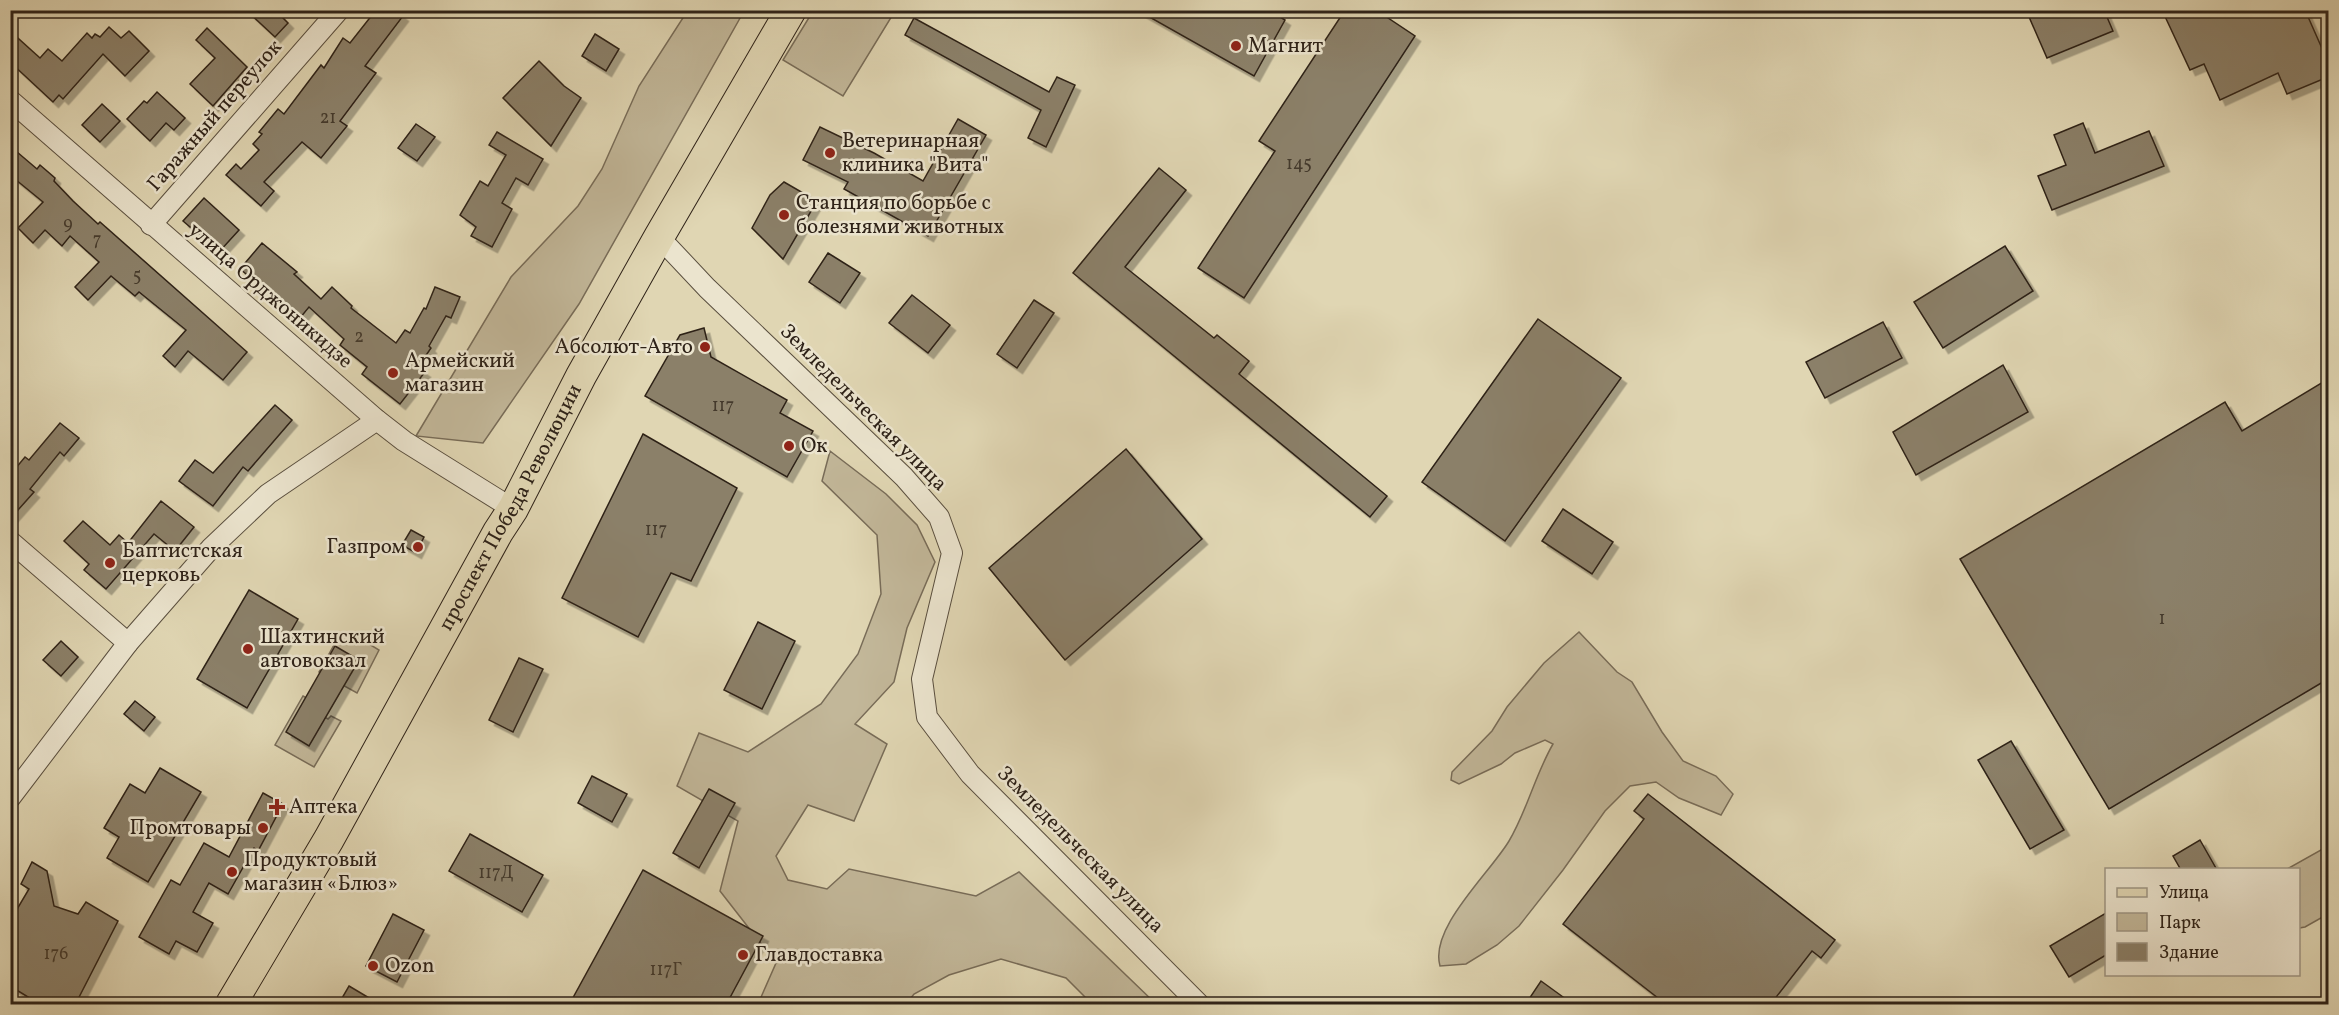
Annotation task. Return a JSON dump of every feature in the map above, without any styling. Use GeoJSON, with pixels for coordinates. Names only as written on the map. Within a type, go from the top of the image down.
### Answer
{"type":"FeatureCollection","features":[{"type":"Feature","properties":{"kind":"main road","name":"проспект Победа Революции"},"geometry":{"type":"LineString","coordinates":[[231,1005],[329,839],[498,532],[513,509],[581,376],[791,10]]}},
{"type":"Feature","properties":{"kind":"street","name":"Гаражный переулок"},"geometry":{"type":"LineString","coordinates":[[152,225],[339,10]]}},
{"type":"Feature","properties":{"kind":"street","name":"улица Орджоникидзе"},"geometry":{"type":"LineString","coordinates":[[10,100],[377,420],[404,441],[513,509]]}},
{"type":"Feature","properties":{"kind":"street","name":"Земледельческая улица"},"geometry":{"type":"LineString","coordinates":[[659,237],[707,288],[904,477],[939,517],[952,552],[922,678],[927,717],[970,774],[1199,1005]]}},
{"type":"Feature","properties":{"kind":"street"},"geometry":{"type":"LineString","coordinates":[[10,798],[128,643],[211,548],[268,494],[377,420]]}},
{"type":"Feature","properties":{"kind":"street"},"geometry":{"type":"LineString","coordinates":[[10,541],[128,643]]}},
{"type":"Feature","properties":{"kind":"green space"},"geometry":{"type":"Polygon","coordinates":[[[688,10],[744,11],[579,304],[483,443],[416,436],[511,277],[578,206],[602,169],[639,86],[688,10]]]}},
{"type":"Feature","properties":{"kind":"green space"},"geometry":{"type":"Polygon","coordinates":[[[813,11],[895,11],[843,96],[783,60],[813,11]]]}},
{"type":"Feature","properties":{"kind":"green space"},"geometry":{"type":"Polygon","coordinates":[[[830,451],[886,494],[917,525],[935,562],[907,628],[894,682],[855,724],[887,744],[854,821],[808,805],[776,856],[788,880],[827,889],[849,869],[976,896],[1019,872],[1156,1004],[1092,1004],[1066,978],[1001,959],[949,975],[914,994],[906,1004],[758,1004],[776,963],[720,891],[738,821],[677,786],[699,733],[748,752],[821,704],[858,654],[881,594],[877,535],[822,481],[830,451]]]}},
{"type":"Feature","properties":{"kind":"green space"},"geometry":{"type":"Polygon","coordinates":[[[1579,632],[1617,672],[1632,682],[1662,732],[1683,761],[1716,776],[1733,794],[1721,815],[1679,798],[1656,782],[1630,786],[1605,811],[1519,926],[1497,945],[1466,964],[1440,966],[1439,951],[1443,935],[1463,901],[1509,841],[1553,744],[1545,740],[1515,753],[1501,764],[1459,784],[1451,780],[1452,772],[1492,731],[1507,707],[1544,663],[1579,632]]]}},
{"type":"Feature","properties":{"kind":"green space"},"geometry":{"type":"Polygon","coordinates":[[[351,633],[379,650],[357,693],[319,672],[339,636],[351,633]]]}},
{"type":"Feature","properties":{"kind":"green space"},"geometry":{"type":"Polygon","coordinates":[[[303,696],[317,704],[314,711],[328,719],[331,716],[341,721],[314,767],[275,745],[303,696]]]}},
{"type":"Feature","properties":{"kind":"green space"},"geometry":{"type":"Polygon","coordinates":[[[2328,846],[2328,914],[2305,927],[2300,928],[2300,868],[2289,868],[2328,846]]]}},
{"type":"Feature","properties":{"kind":"building"},"geometry":{"type":"Polygon","coordinates":[[[246,10],[275,10],[288,23],[275,37],[246,10]]]}},
{"type":"Feature","properties":{"kind":"building"},"geometry":{"type":"Polygon","coordinates":[[[376,10],[395,10],[403,16],[365,66],[376,73],[340,121],[347,126],[321,158],[302,142],[264,182],[274,191],[261,206],[226,175],[236,164],[241,169],[259,150],[253,144],[262,134],[259,132],[278,109],[284,114],[321,65],[324,68],[343,38],[350,43],[376,10]]]}},
{"type":"Feature","properties":{"kind":"building","name":"Магнит"},"geometry":{"type":"Polygon","coordinates":[[[1137,10],[1269,10],[1285,20],[1254,76],[1137,10]]]}},
{"type":"Feature","properties":{"kind":"building"},"geometry":{"type":"Polygon","coordinates":[[[1345,10],[1376,10],[1415,36],[1244,298],[1198,268],[1275,151],[1259,141],[1345,10]]]}},
{"type":"Feature","properties":{"kind":"building"},"geometry":{"type":"Polygon","coordinates":[[[2026,10],[2104,10],[2113,31],[2047,58],[2026,10]]]}},
{"type":"Feature","properties":{"kind":"building"},"geometry":{"type":"Polygon","coordinates":[[[2162,10],[2305,10],[2328,62],[2328,77],[2287,94],[2278,73],[2220,100],[2204,64],[2190,70],[2162,10]]]}},
{"type":"Feature","properties":{"kind":"building"},"geometry":{"type":"Polygon","coordinates":[[[914,18],[1049,92],[1057,77],[1075,85],[1046,147],[1028,138],[1041,110],[905,35],[914,18]]]}},
{"type":"Feature","properties":{"kind":"building"},"geometry":{"type":"Polygon","coordinates":[[[109,27],[121,38],[129,31],[149,51],[125,76],[103,54],[63,99],[59,95],[53,102],[10,62],[10,31],[40,58],[48,49],[62,61],[87,33],[92,38],[95,34],[100,37],[109,27]]]}},
{"type":"Feature","properties":{"kind":"building"},"geometry":{"type":"Polygon","coordinates":[[[207,28],[247,67],[213,106],[190,84],[215,58],[196,40],[207,28]]]}},
{"type":"Feature","properties":{"kind":"building"},"geometry":{"type":"Polygon","coordinates":[[[595,34],[619,49],[606,71],[582,56],[595,34]]]}},
{"type":"Feature","properties":{"kind":"building"},"geometry":{"type":"Polygon","coordinates":[[[539,61],[564,86],[581,98],[551,146],[503,98],[539,61]]]}},
{"type":"Feature","properties":{"kind":"building"},"geometry":{"type":"Polygon","coordinates":[[[157,92],[185,118],[174,130],[166,123],[150,141],[127,119],[144,101],[147,103],[157,92]]]}},
{"type":"Feature","properties":{"kind":"building"},"geometry":{"type":"Polygon","coordinates":[[[102,104],[120,121],[100,142],[82,125],[102,104]]]}},
{"type":"Feature","properties":{"kind":"building"},"geometry":{"type":"Polygon","coordinates":[[[958,119],[986,135],[928,236],[844,189],[848,182],[803,160],[820,127],[874,153],[923,181],[958,119]]]}},
{"type":"Feature","properties":{"kind":"building"},"geometry":{"type":"Polygon","coordinates":[[[2083,123],[2095,153],[2149,131],[2164,166],[2052,210],[2038,176],[2066,165],[2054,135],[2083,123]]]}},
{"type":"Feature","properties":{"kind":"building"},"geometry":{"type":"Polygon","coordinates":[[[416,124],[435,137],[417,161],[398,148],[416,124]]]}},
{"type":"Feature","properties":{"kind":"building"},"geometry":{"type":"Polygon","coordinates":[[[497,132],[543,159],[528,185],[516,178],[502,203],[512,209],[492,247],[471,236],[476,227],[460,215],[480,181],[488,186],[506,155],[489,145],[497,132]]]}},
{"type":"Feature","properties":{"kind":"building"},"geometry":{"type":"Polygon","coordinates":[[[10,146],[37,169],[40,165],[55,178],[54,181],[98,224],[100,222],[247,352],[223,380],[188,351],[175,367],[163,356],[186,330],[139,292],[135,296],[111,276],[88,300],[75,287],[99,262],[70,236],[62,246],[45,230],[33,243],[18,228],[43,202],[10,175],[10,146]]]}},
{"type":"Feature","properties":{"kind":"building"},"geometry":{"type":"Polygon","coordinates":[[[1159,168],[1186,190],[1125,267],[1214,338],[1217,335],[1249,361],[1239,374],[1387,496],[1370,517],[1073,273],[1159,168]]]}},
{"type":"Feature","properties":{"kind":"building","name":"Станция по борьбе с болезнями животных"},"geometry":{"type":"Polygon","coordinates":[[[784,182],[817,201],[783,259],[752,228],[770,195],[784,182]]]}},
{"type":"Feature","properties":{"kind":"building"},"geometry":{"type":"Polygon","coordinates":[[[204,198],[239,230],[219,252],[183,221],[204,198]]]}},
{"type":"Feature","properties":{"kind":"building"},"geometry":{"type":"Polygon","coordinates":[[[262,243],[297,272],[294,274],[321,299],[332,287],[352,306],[351,308],[396,343],[405,330],[410,333],[424,308],[426,309],[435,287],[460,297],[451,318],[446,316],[429,346],[431,348],[418,367],[425,372],[400,404],[362,374],[367,367],[340,345],[344,339],[309,307],[300,318],[240,269],[262,243]]]}},
{"type":"Feature","properties":{"kind":"building"},"geometry":{"type":"Polygon","coordinates":[[[2005,246],[2033,291],[1943,348],[1914,302],[2005,246]]]}},
{"type":"Feature","properties":{"kind":"building"},"geometry":{"type":"Polygon","coordinates":[[[828,253],[860,273],[840,303],[809,282],[828,253]]]}},
{"type":"Feature","properties":{"kind":"building"},"geometry":{"type":"Polygon","coordinates":[[[912,295],[950,325],[928,353],[889,323],[912,295]]]}},
{"type":"Feature","properties":{"kind":"building"},"geometry":{"type":"Polygon","coordinates":[[[1034,300],[1054,313],[1017,368],[997,354],[1034,300]]]}},
{"type":"Feature","properties":{"kind":"building"},"geometry":{"type":"Polygon","coordinates":[[[1538,319],[1621,378],[1505,541],[1422,482],[1538,319]]]}},
{"type":"Feature","properties":{"kind":"building"},"geometry":{"type":"Polygon","coordinates":[[[1883,322],[1902,358],[1825,398],[1806,362],[1883,322]]]}},
{"type":"Feature","properties":{"kind":"building","name":"Абсолют-Авто"},"geometry":{"type":"Polygon","coordinates":[[[704,328],[711,357],[787,400],[780,413],[813,431],[787,477],[645,396],[680,335],[704,328]]]}},
{"type":"Feature","properties":{"kind":"building"},"geometry":{"type":"Polygon","coordinates":[[[2003,365],[2028,412],[1916,475],[1893,432],[2003,365]]]}},
{"type":"Feature","properties":{"kind":"building"},"geometry":{"type":"Polygon","coordinates":[[[2328,379],[2328,679],[2109,809],[1960,559],[2225,402],[2242,431],[2328,379]]]}},
{"type":"Feature","properties":{"kind":"building"},"geometry":{"type":"Polygon","coordinates":[[[275,405],[292,420],[248,471],[243,467],[213,506],[179,481],[195,460],[213,473],[275,405]]]}},
{"type":"Feature","properties":{"kind":"building"},"geometry":{"type":"Polygon","coordinates":[[[60,423],[79,438],[64,456],[60,452],[30,489],[34,492],[10,519],[10,475],[25,457],[29,460],[60,423]]]}},
{"type":"Feature","properties":{"kind":"building"},"geometry":{"type":"Polygon","coordinates":[[[643,434],[737,488],[691,581],[671,573],[638,637],[562,598],[643,434]]]}},
{"type":"Feature","properties":{"kind":"building"},"geometry":{"type":"Polygon","coordinates":[[[1126,449],[1202,539],[1065,660],[989,568],[1126,449]]]}},
{"type":"Feature","properties":{"kind":"building"},"geometry":{"type":"Polygon","coordinates":[[[161,501],[194,527],[175,551],[154,534],[106,589],[84,570],[89,564],[64,541],[83,521],[110,545],[119,535],[128,543],[161,501]]]}},
{"type":"Feature","properties":{"kind":"building"},"geometry":{"type":"Polygon","coordinates":[[[1563,509],[1613,542],[1592,574],[1542,541],[1563,509]]]}},
{"type":"Feature","properties":{"kind":"building"},"geometry":{"type":"Polygon","coordinates":[[[411,530],[424,537],[416,553],[402,545],[411,530]]]}},
{"type":"Feature","properties":{"kind":"building","name":"Шахтинский автовокзал"},"geometry":{"type":"Polygon","coordinates":[[[249,590],[298,619],[247,708],[197,679],[249,590]]]}},
{"type":"Feature","properties":{"kind":"building"},"geometry":{"type":"Polygon","coordinates":[[[758,622],[795,641],[762,709],[724,690],[758,622]]]}},
{"type":"Feature","properties":{"kind":"building"},"geometry":{"type":"Polygon","coordinates":[[[61,641],[78,657],[61,676],[43,660],[61,641]]]}},
{"type":"Feature","properties":{"kind":"building"},"geometry":{"type":"Polygon","coordinates":[[[335,646],[359,660],[309,746],[286,732],[335,646]]]}},
{"type":"Feature","properties":{"kind":"building"},"geometry":{"type":"Polygon","coordinates":[[[519,658],[543,669],[513,732],[489,720],[519,658]]]}},
{"type":"Feature","properties":{"kind":"building"},"geometry":{"type":"Polygon","coordinates":[[[135,701],[155,717],[144,731],[124,714],[135,701]]]}},
{"type":"Feature","properties":{"kind":"building"},"geometry":{"type":"Polygon","coordinates":[[[2011,741],[2064,830],[2030,849],[1978,760],[2011,741]]]}},
{"type":"Feature","properties":{"kind":"building"},"geometry":{"type":"Polygon","coordinates":[[[160,768],[201,792],[148,882],[107,858],[119,837],[104,828],[130,784],[145,793],[160,768]]]}},
{"type":"Feature","properties":{"kind":"building"},"geometry":{"type":"Polygon","coordinates":[[[592,776],[627,794],[612,822],[578,803],[592,776]]]}},
{"type":"Feature","properties":{"kind":"building"},"geometry":{"type":"Polygon","coordinates":[[[709,789],[735,803],[699,868],[673,853],[709,789]]]}},
{"type":"Feature","properties":{"kind":"building"},"geometry":{"type":"Polygon","coordinates":[[[263,793],[283,804],[258,851],[254,848],[228,894],[209,883],[193,912],[213,923],[197,952],[176,941],[169,954],[139,937],[171,880],[180,885],[204,843],[229,857],[263,793]]]}},
{"type":"Feature","properties":{"kind":"building"},"geometry":{"type":"Polygon","coordinates":[[[1648,794],[1835,940],[1821,958],[1812,951],[1770,1005],[1667,1005],[1563,924],[1644,819],[1634,811],[1648,794]]]}},
{"type":"Feature","properties":{"kind":"building"},"geometry":{"type":"Polygon","coordinates":[[[470,834],[543,875],[522,912],[449,871],[470,834]]]}},
{"type":"Feature","properties":{"kind":"building"},"geometry":{"type":"Polygon","coordinates":[[[2200,840],[2216,868],[2180,868],[2173,856],[2200,840]]]}},
{"type":"Feature","properties":{"kind":"building"},"geometry":{"type":"Polygon","coordinates":[[[32,862],[47,871],[54,906],[78,914],[86,902],[118,921],[75,1005],[41,1005],[10,986],[10,921],[29,889],[21,884],[32,862]]]}},
{"type":"Feature","properties":{"kind":"building"},"geometry":{"type":"Polygon","coordinates":[[[643,870],[763,936],[726,1005],[569,1005],[643,870]]]}},
{"type":"Feature","properties":{"kind":"building"},"geometry":{"type":"Polygon","coordinates":[[[393,914],[424,930],[397,982],[366,966],[393,914]]]}},
{"type":"Feature","properties":{"kind":"building"},"geometry":{"type":"Polygon","coordinates":[[[2105,914],[2105,956],[2069,977],[2050,946],[2105,914]]]}},
{"type":"Feature","properties":{"kind":"building"},"geometry":{"type":"Polygon","coordinates":[[[1541,981],[1574,1005],[1525,1005],[1541,981]]]}},
{"type":"Feature","properties":{"kind":"building"},"geometry":{"type":"Polygon","coordinates":[[[349,986],[381,1005],[338,1005],[349,986]]]}},
{"type":"Feature","properties":{"kind":"place","name":"Магнит"},"geometry":{"type":"Point","coordinates":[1236,46]}},
{"type":"Feature","properties":{"kind":"place","name":"Ветеринарная клиника \"Вита\""},"geometry":{"type":"Point","coordinates":[830,153]}},
{"type":"Feature","properties":{"kind":"place","name":"Станция по борьбе с болезнями животных"},"geometry":{"type":"Point","coordinates":[784,215]}},
{"type":"Feature","properties":{"kind":"place","name":"Абсолют-Авто"},"geometry":{"type":"Point","coordinates":[705,347]}},
{"type":"Feature","properties":{"kind":"place","name":"Армейский магазин"},"geometry":{"type":"Point","coordinates":[393,373]}},
{"type":"Feature","properties":{"kind":"place","name":"Ок"},"geometry":{"type":"Point","coordinates":[789,446]}},
{"type":"Feature","properties":{"kind":"place","name":"Газпром"},"geometry":{"type":"Point","coordinates":[418,547]}},
{"type":"Feature","properties":{"kind":"place","name":"Баптистская церковь"},"geometry":{"type":"Point","coordinates":[110,563]}},
{"type":"Feature","properties":{"kind":"place","name":"Шахтинский автовокзал"},"geometry":{"type":"Point","coordinates":[248,649]}},
{"type":"Feature","properties":{"kind":"place","name":"Аптека"},"geometry":{"type":"Point","coordinates":[277,807]}},
{"type":"Feature","properties":{"kind":"place","name":"Промтовары"},"geometry":{"type":"Point","coordinates":[263,828]}},
{"type":"Feature","properties":{"kind":"place","name":"Продуктовый магазин «Блюз»"},"geometry":{"type":"Point","coordinates":[232,872]}},
{"type":"Feature","properties":{"kind":"place","name":"Главдоставка"},"geometry":{"type":"Point","coordinates":[743,955]}},
{"type":"Feature","properties":{"kind":"place","name":"Ozon"},"geometry":{"type":"Point","coordinates":[373,966]}}]}
